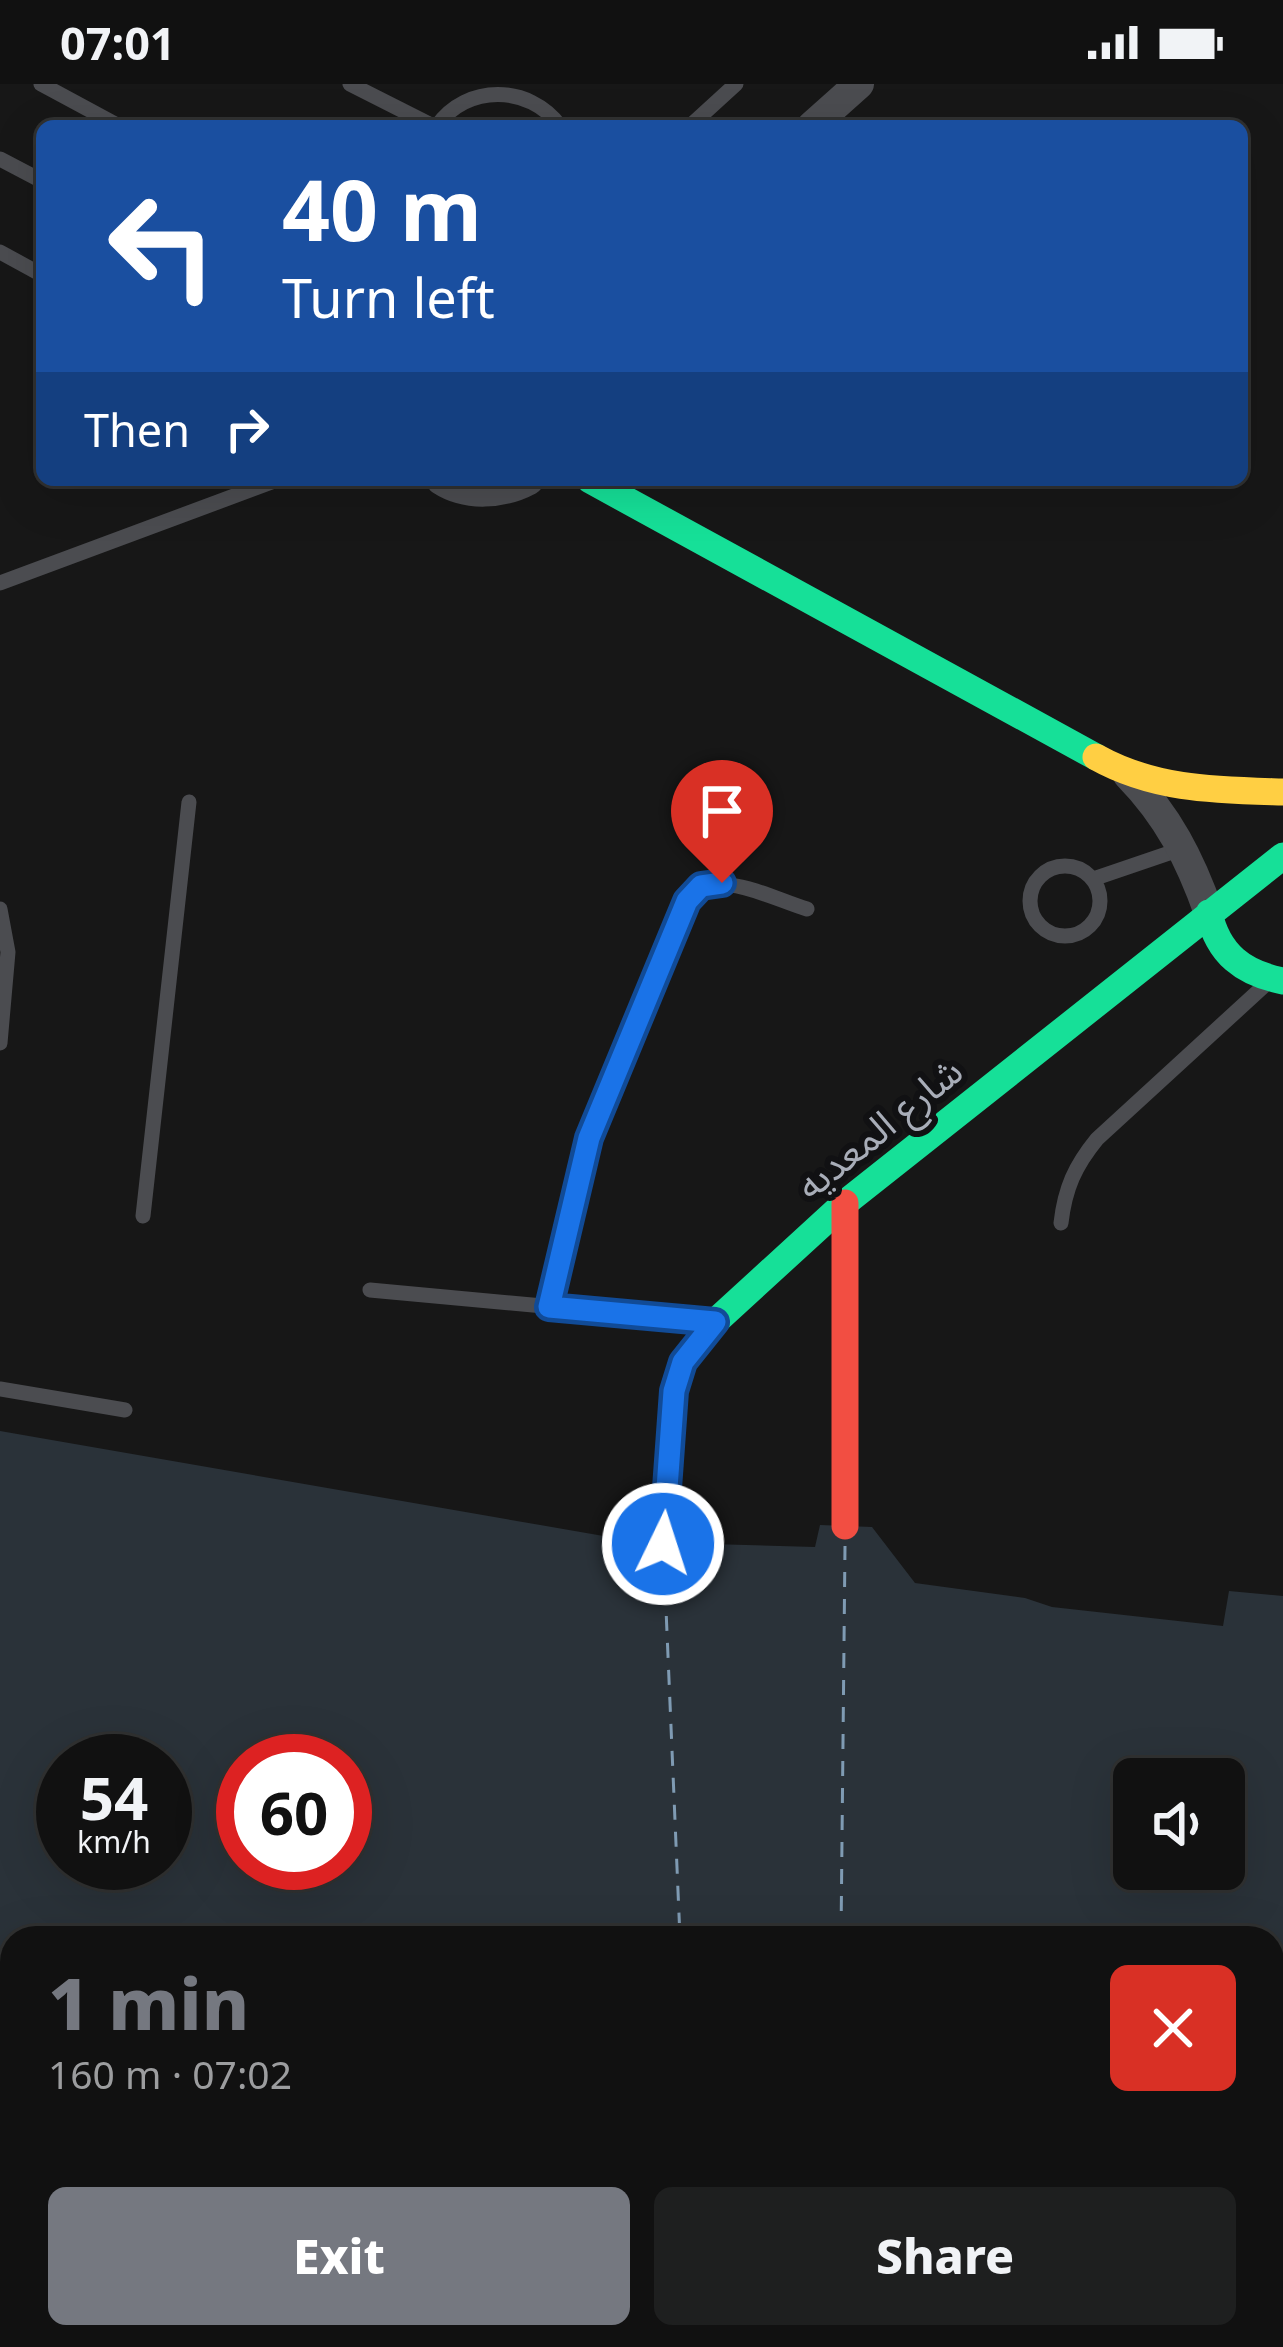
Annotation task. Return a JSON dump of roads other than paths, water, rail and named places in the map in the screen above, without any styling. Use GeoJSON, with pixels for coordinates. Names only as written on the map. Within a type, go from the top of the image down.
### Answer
{"type":"FeatureCollection","features":[{"type":"Feature","properties":{"kind":"main road"},"geometry":{"type":"LineString","coordinates":[[601,486],[1128,776],[1195,790],[1283,792]]}},
{"type":"Feature","properties":{"kind":"main road","name":"شارع المعديه"},"geometry":{"type":"LineString","coordinates":[[663,1544],[674,1391],[683,1362],[715,1322],[845,1203],[1283,856]]}},
{"type":"Feature","properties":{"kind":"main road"},"geometry":{"type":"LineString","coordinates":[[1209,914],[1214,939],[1232,962],[1278,980]]}},
{"type":"Feature","properties":{"kind":"main road"},"geometry":{"type":"LineString","coordinates":[[845,1203],[845,1526]]}},
{"type":"Feature","properties":{"kind":"street"},"geometry":{"type":"LineString","coordinates":[[819,120],[859,84]]}},
{"type":"Feature","properties":{"kind":"street"},"geometry":{"type":"LineString","coordinates":[[450,486],[488,493],[510,486]]}},
{"type":"Feature","properties":{"kind":"street"},"geometry":{"type":"LineString","coordinates":[[1128,776],[1150,798],[1184,848],[1209,914]]}},
{"type":"Feature","properties":{"kind":"lane"},"geometry":{"type":"LineString","coordinates":[[41,84],[108,120]]}},
{"type":"Feature","properties":{"kind":"lane"},"geometry":{"type":"LineString","coordinates":[[350,84],[423,120]]}},
{"type":"Feature","properties":{"kind":"lane"},"geometry":{"type":"LineString","coordinates":[[531,96],[545,84]]}},
{"type":"Feature","properties":{"kind":"lane"},"geometry":{"type":"LineString","coordinates":[[697,120],[736,84]]}},
{"type":"Feature","properties":{"kind":"lane"},"geometry":{"type":"LineString","coordinates":[[440,120],[455,104],[492,88],[531,96],[556,120]]}},
{"type":"Feature","properties":{"kind":"lane"},"geometry":{"type":"LineString","coordinates":[[0,160],[36,178]]}},
{"type":"Feature","properties":{"kind":"lane"},"geometry":{"type":"LineString","coordinates":[[0,252],[36,271]]}},
{"type":"Feature","properties":{"kind":"lane"},"geometry":{"type":"LineString","coordinates":[[0,583],[262,486]]}},
{"type":"Feature","properties":{"kind":"lane"},"geometry":{"type":"LineString","coordinates":[[143,1216],[189,802]]}},
{"type":"Feature","properties":{"kind":"lane"},"geometry":{"type":"LineString","coordinates":[[1093,879],[1100,904],[1089,927],[1078,934],[1052,934],[1034,916],[1031,891],[1046,871],[1071,866],[1093,879],[1184,848]]}},
{"type":"Feature","properties":{"kind":"lane"},"geometry":{"type":"LineString","coordinates":[[549,1307],[589,1138],[687,901],[701,886],[722,883],[807,909]]}},
{"type":"Feature","properties":{"kind":"lane"},"geometry":{"type":"LineString","coordinates":[[0,909],[8,952],[0,1043]]}},
{"type":"Feature","properties":{"kind":"lane"},"geometry":{"type":"LineString","coordinates":[[1061,1223],[1065,1192],[1077,1163],[1096,1139],[1278,980]]}},
{"type":"Feature","properties":{"kind":"lane"},"geometry":{"type":"LineString","coordinates":[[370,1290],[715,1322]]}},
{"type":"Feature","properties":{"kind":"lane"},"geometry":{"type":"LineString","coordinates":[[0,1389],[124,1410]]}}]}
